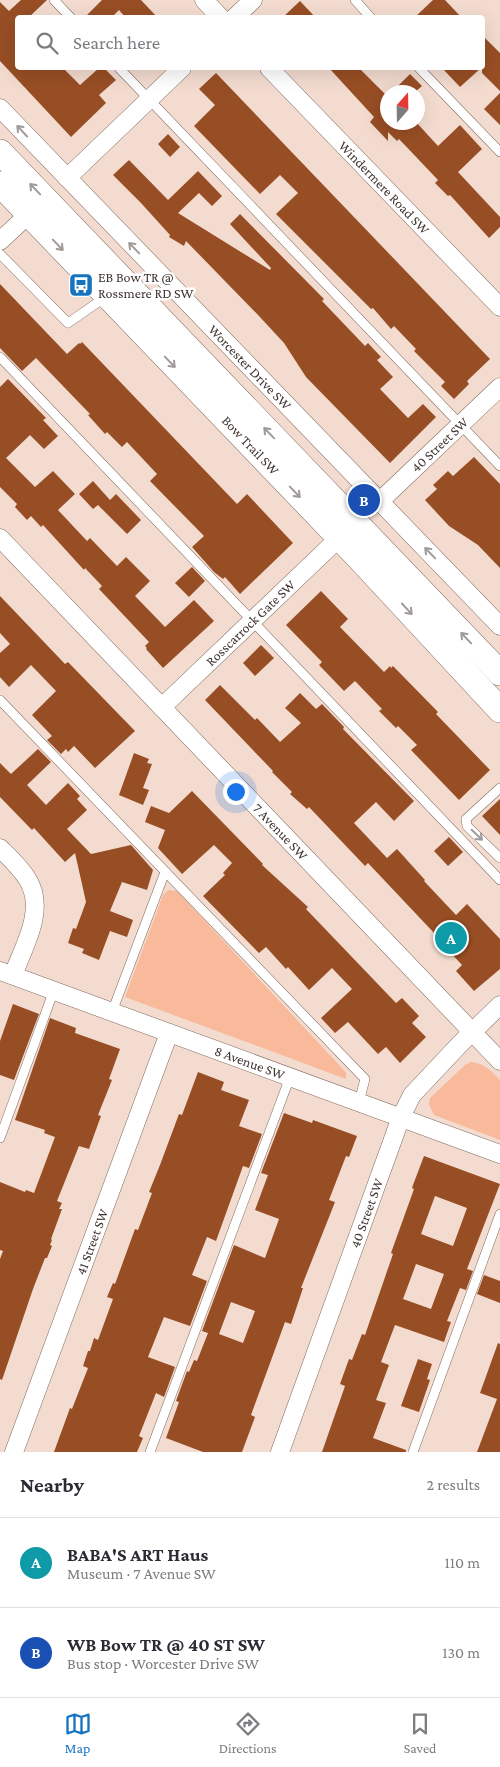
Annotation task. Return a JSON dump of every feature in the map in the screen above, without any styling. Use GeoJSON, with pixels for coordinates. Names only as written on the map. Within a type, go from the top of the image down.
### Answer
{"type":"FeatureCollection","features":[{"type":"Feature","properties":{"kind":"main road","name":"Bow Trail SW"},"geometry":{"type":"LineString","coordinates":[[0,152],[500,673]]}},
{"type":"Feature","properties":{"kind":"main road","name":"Bow Trail SW"},"geometry":{"type":"LineString","coordinates":[[0,184],[463,668],[500,710]]}},
{"type":"Feature","properties":{"kind":"street"},"geometry":{"type":"LineString","coordinates":[[204,0],[217,15]]}},
{"type":"Feature","properties":{"kind":"street"},"geometry":{"type":"LineString","coordinates":[[237,15],[253,0]]}},
{"type":"Feature","properties":{"kind":"street"},"geometry":{"type":"LineString","coordinates":[[67,178],[180,70]]}},
{"type":"Feature","properties":{"kind":"street","name":"Windermere Road SW"},"geometry":{"type":"LineString","coordinates":[[271,70],[500,307]]}},
{"type":"Feature","properties":{"kind":"street","name":"Worcester Drive SW"},"geometry":{"type":"LineString","coordinates":[[0,108],[500,626]]}},
{"type":"Feature","properties":{"kind":"street"},"geometry":{"type":"LineString","coordinates":[[0,241],[29,214]]}},
{"type":"Feature","properties":{"kind":"street","name":"40 Street SW"},"geometry":{"type":"LineString","coordinates":[[380,501],[500,387]]}},
{"type":"Feature","properties":{"kind":"street","name":"7 Avenue SW"},"geometry":{"type":"LineString","coordinates":[[0,538],[500,1061]]}},
{"type":"Feature","properties":{"kind":"street","name":"Rosscarrock Gate SW"},"geometry":{"type":"LineString","coordinates":[[162,707],[339,538]]}},
{"type":"Feature","properties":{"kind":"street"},"geometry":{"type":"LineString","coordinates":[[0,848],[29,880],[35,899],[34,920],[6,973]]}},
{"type":"Feature","properties":{"kind":"street","name":"8 Avenue SW"},"geometry":{"type":"LineString","coordinates":[[6,973],[500,1154]]}},
{"type":"Feature","properties":{"kind":"street","name":"40 Street SW"},"geometry":{"type":"LineString","coordinates":[[280,1452],[401,1117],[412,1095],[500,1005]]}},
{"type":"Feature","properties":{"kind":"street","name":"41 Street SW"},"geometry":{"type":"LineString","coordinates":[[14,1452],[169,1033]]}},
{"type":"Feature","properties":{"kind":"lane"},"geometry":{"type":"LineString","coordinates":[[54,0],[68,15]]}},
{"type":"Feature","properties":{"kind":"lane"},"geometry":{"type":"LineString","coordinates":[[354,0],[368,15]]}},
{"type":"Feature","properties":{"kind":"lane"},"geometry":{"type":"LineString","coordinates":[[121,70],[500,466]]}},
{"type":"Feature","properties":{"kind":"lane"},"geometry":{"type":"LineString","coordinates":[[421,70],[500,152]]}},
{"type":"Feature","properties":{"kind":"lane"},"geometry":{"type":"LineString","coordinates":[[0,254],[68,323],[107,296]]}},
{"type":"Feature","properties":{"kind":"lane"},"geometry":{"type":"LineString","coordinates":[[0,358],[500,880]]}},
{"type":"Feature","properties":{"kind":"lane"},"geometry":{"type":"LineString","coordinates":[[0,700],[364,1079],[359,1102]]}},
{"type":"Feature","properties":{"kind":"lane"},"geometry":{"type":"LineString","coordinates":[[500,788],[466,819],[467,826],[500,858]]}},
{"type":"Feature","properties":{"kind":"lane"},"geometry":{"type":"LineString","coordinates":[[112,1012],[166,872]]}},
{"type":"Feature","properties":{"kind":"lane"},"geometry":{"type":"LineString","coordinates":[[0,1138],[54,990]]}},
{"type":"Feature","properties":{"kind":"lane"},"geometry":{"type":"LineString","coordinates":[[150,1452],[290,1077]]}},
{"type":"Feature","properties":{"kind":"lane"},"geometry":{"type":"LineString","coordinates":[[413,1452],[500,1214]]}},
{"type":"Feature","properties":{"kind":"shaded area"},"geometry":{"type":"Polygon","coordinates":[[[168,890],[177,891],[340,1066],[346,1073],[346,1079],[125,997],[163,895],[168,890]]]}},
{"type":"Feature","properties":{"kind":"shaded area"},"geometry":{"type":"Polygon","coordinates":[[[471,1062],[484,1066],[500,1080],[500,1140],[434,1115],[429,1104],[430,1098],[465,1065],[471,1062]]]}},
{"type":"Feature","properties":{"kind":"building"},"geometry":{"type":"Polygon","coordinates":[[[21,0],[47,0],[31,15],[15,15],[15,70],[65,70],[80,85],[97,70],[106,70],[116,80],[99,95],[106,103],[71,137],[0,61],[0,2],[9,11],[21,0]]]}},
{"type":"Feature","properties":{"kind":"building"},"geometry":{"type":"Polygon","coordinates":[[[102,0],[141,0],[155,15],[123,15],[119,10],[114,15],[87,15],[102,0]]]}},
{"type":"Feature","properties":{"kind":"building"},"geometry":{"type":"Polygon","coordinates":[[[433,0],[445,0],[459,15],[417,15],[433,0]]]}},
{"type":"Feature","properties":{"kind":"building"},"geometry":{"type":"Polygon","coordinates":[[[300,1],[313,15],[285,15],[300,1]]]}},
{"type":"Feature","properties":{"kind":"building"},"geometry":{"type":"Polygon","coordinates":[[[485,38],[500,53],[500,91],[482,73],[482,70],[485,70],[485,38]]]}},
{"type":"Feature","properties":{"kind":"building"},"geometry":{"type":"Polygon","coordinates":[[[331,70],[361,70],[380,89],[380,130],[423,130],[438,146],[460,125],[482,149],[458,172],[500,217],[500,227],[489,238],[450,195],[448,196],[435,183],[438,180],[399,139],[397,141],[388,132],[388,141],[370,122],[374,117],[331,70]]]}},
{"type":"Feature","properties":{"kind":"building"},"geometry":{"type":"Polygon","coordinates":[[[444,70],[479,70],[460,87],[444,70]]]}},
{"type":"Feature","properties":{"kind":"building"},"geometry":{"type":"Polygon","coordinates":[[[216,73],[490,359],[467,381],[469,384],[454,399],[441,386],[445,382],[414,351],[416,349],[394,326],[391,329],[373,308],[371,309],[276,214],[298,193],[280,175],[260,194],[194,126],[215,105],[199,89],[216,73]]]}},
{"type":"Feature","properties":{"kind":"building"},"geometry":{"type":"Polygon","coordinates":[[[410,74],[421,85],[399,85],[410,74]]]}},
{"type":"Feature","properties":{"kind":"building"},"geometry":{"type":"Polygon","coordinates":[[[500,93],[500,125],[484,109],[500,93]]]}},
{"type":"Feature","properties":{"kind":"building"},"geometry":{"type":"Polygon","coordinates":[[[168,134],[180,147],[170,157],[158,144],[168,134]]]}},
{"type":"Feature","properties":{"kind":"building"},"geometry":{"type":"Polygon","coordinates":[[[129,160],[168,200],[198,171],[222,196],[212,206],[199,193],[178,213],[270,270],[271,268],[230,224],[240,214],[324,299],[322,301],[365,346],[368,343],[381,357],[377,360],[393,377],[380,389],[408,418],[423,404],[436,417],[390,463],[306,377],[284,343],[259,316],[186,241],[184,246],[169,237],[170,235],[113,175],[129,160]]]}},
{"type":"Feature","properties":{"kind":"building"},"geometry":{"type":"Polygon","coordinates":[[[0,284],[67,354],[82,342],[237,504],[247,494],[293,543],[240,594],[225,577],[223,579],[214,572],[192,547],[204,536],[150,481],[157,474],[127,442],[122,447],[107,432],[105,434],[88,415],[90,414],[36,358],[22,371],[0,348],[0,284]]]}},
{"type":"Feature","properties":{"kind":"building"},"geometry":{"type":"Polygon","coordinates":[[[8,379],[46,418],[43,420],[58,436],[44,449],[30,435],[6,458],[35,487],[53,471],[75,494],[58,510],[87,541],[90,538],[117,566],[126,557],[150,581],[135,596],[165,627],[194,600],[214,621],[163,668],[146,649],[145,646],[149,642],[99,589],[102,586],[85,568],[84,570],[43,525],[41,527],[31,516],[27,520],[15,507],[17,504],[0,487],[0,387],[8,379]]]}},
{"type":"Feature","properties":{"kind":"building"},"geometry":{"type":"Polygon","coordinates":[[[474,457],[500,484],[500,568],[478,545],[449,526],[425,500],[437,489],[433,485],[448,471],[453,476],[474,457]]]}},
{"type":"Feature","properties":{"kind":"building"},"geometry":{"type":"Polygon","coordinates":[[[93,481],[110,500],[116,494],[141,520],[127,534],[98,505],[93,509],[79,494],[93,481]]]}},
{"type":"Feature","properties":{"kind":"building"},"geometry":{"type":"Polygon","coordinates":[[[192,567],[205,581],[189,597],[175,583],[192,567]]]}},
{"type":"Feature","properties":{"kind":"building"},"geometry":{"type":"Polygon","coordinates":[[[321,591],[348,619],[340,627],[384,672],[390,666],[391,668],[393,666],[438,712],[436,714],[490,770],[459,800],[411,750],[417,745],[379,711],[382,709],[355,681],[344,691],[319,665],[322,662],[286,625],[321,591]]]}},
{"type":"Feature","properties":{"kind":"building"},"geometry":{"type":"Polygon","coordinates":[[[0,596],[65,664],[68,662],[135,731],[95,768],[74,746],[68,752],[66,749],[61,754],[47,740],[52,736],[32,715],[56,691],[31,665],[9,687],[0,677],[0,653],[10,644],[0,633],[0,596]]]}},
{"type":"Feature","properties":{"kind":"building"},"geometry":{"type":"Polygon","coordinates":[[[261,645],[274,658],[255,676],[243,663],[261,645]]]}},
{"type":"Feature","properties":{"kind":"building"},"geometry":{"type":"Polygon","coordinates":[[[220,685],[255,720],[257,718],[280,742],[301,723],[285,708],[300,693],[316,709],[322,704],[344,727],[343,729],[414,801],[394,821],[376,802],[354,823],[387,858],[397,849],[456,915],[467,904],[500,939],[500,969],[474,991],[456,971],[462,965],[435,934],[368,863],[365,866],[309,807],[307,809],[290,794],[292,792],[205,700],[220,685]]]}},
{"type":"Feature","properties":{"kind":"building"},"geometry":{"type":"Polygon","coordinates":[[[38,749],[51,762],[27,785],[46,805],[68,783],[80,796],[77,799],[87,810],[67,829],[91,854],[131,845],[153,870],[147,890],[122,882],[110,911],[133,920],[127,937],[110,931],[99,960],[82,953],[84,949],[68,943],[73,928],[76,929],[86,902],[75,853],[65,862],[34,828],[32,830],[0,797],[0,763],[11,774],[38,749]]]}},
{"type":"Feature","properties":{"kind":"building"},"geometry":{"type":"Polygon","coordinates":[[[134,753],[149,759],[147,763],[152,764],[143,788],[149,790],[143,805],[119,795],[134,753]]]}},
{"type":"Feature","properties":{"kind":"building"},"geometry":{"type":"Polygon","coordinates":[[[192,791],[262,865],[308,907],[306,909],[396,1003],[402,998],[419,1016],[412,1023],[426,1037],[400,1063],[386,1047],[378,1054],[348,1022],[335,1033],[321,1018],[352,989],[332,968],[309,990],[266,947],[259,953],[203,896],[225,875],[223,873],[232,863],[214,845],[182,874],[158,848],[165,830],[145,822],[151,806],[169,813],[192,791]]]}},
{"type":"Feature","properties":{"kind":"building"},"geometry":{"type":"Polygon","coordinates":[[[500,799],[500,835],[482,816],[500,799]]]}},
{"type":"Feature","properties":{"kind":"building"},"geometry":{"type":"Polygon","coordinates":[[[449,837],[463,852],[448,866],[434,851],[449,837]]]}},
{"type":"Feature","properties":{"kind":"building"},"geometry":{"type":"Polygon","coordinates":[[[13,1004],[39,1014],[14,1080],[0,1075],[0,1041],[13,1004]]]}},
{"type":"Feature","properties":{"kind":"building"},"geometry":{"type":"Polygon","coordinates":[[[50,1018],[76,1028],[75,1033],[120,1049],[109,1079],[112,1080],[98,1115],[101,1116],[89,1149],[79,1146],[57,1201],[62,1203],[59,1209],[62,1209],[51,1239],[50,1245],[52,1246],[47,1258],[45,1258],[33,1289],[2,1380],[0,1379],[0,1259],[3,1251],[0,1250],[0,1182],[25,1192],[26,1190],[34,1193],[55,1137],[44,1133],[45,1130],[15,1120],[50,1018]]]}},
{"type":"Feature","properties":{"kind":"building"},"geometry":{"type":"Polygon","coordinates":[[[198,1072],[224,1082],[221,1090],[249,1100],[239,1126],[262,1134],[249,1168],[243,1166],[216,1241],[207,1237],[192,1275],[207,1281],[190,1326],[164,1317],[148,1357],[175,1367],[164,1397],[156,1393],[139,1436],[143,1438],[137,1452],[54,1452],[70,1408],[72,1409],[88,1368],[83,1366],[88,1351],[90,1351],[94,1338],[98,1340],[113,1299],[107,1297],[113,1283],[115,1284],[135,1229],[138,1230],[152,1193],[149,1192],[179,1114],[182,1115],[198,1072]]]}},
{"type":"Feature","properties":{"kind":"building"},"geometry":{"type":"Polygon","coordinates":[[[284,1113],[312,1123],[313,1120],[357,1136],[349,1157],[346,1156],[329,1200],[335,1202],[301,1288],[303,1288],[291,1324],[285,1322],[251,1415],[255,1417],[242,1452],[203,1452],[166,1438],[179,1402],[176,1401],[187,1371],[189,1372],[194,1360],[197,1361],[208,1333],[202,1331],[234,1245],[265,1258],[279,1219],[255,1210],[268,1175],[261,1173],[284,1113]],[[231,1302],[219,1334],[243,1343],[255,1311],[231,1302]]]}},
{"type":"Feature","properties":{"kind":"building"},"geometry":{"type":"Polygon","coordinates":[[[424,1156],[500,1184],[467,1269],[473,1271],[466,1290],[460,1288],[447,1321],[451,1322],[444,1342],[395,1325],[381,1362],[389,1365],[376,1400],[386,1403],[373,1438],[406,1450],[406,1452],[322,1452],[345,1386],[340,1384],[349,1359],[352,1360],[362,1334],[365,1335],[424,1156]],[[435,1196],[421,1234],[453,1246],[467,1208],[435,1196]],[[416,1264],[403,1299],[431,1309],[444,1274],[416,1264]]]}},
{"type":"Feature","properties":{"kind":"building"},"geometry":{"type":"Polygon","coordinates":[[[484,1275],[500,1281],[500,1303],[477,1294],[484,1275]]]}},
{"type":"Feature","properties":{"kind":"building"},"geometry":{"type":"Polygon","coordinates":[[[498,1343],[500,1344],[500,1452],[477,1452],[497,1399],[480,1393],[498,1343]]]}},
{"type":"Feature","properties":{"kind":"building"},"geometry":{"type":"Polygon","coordinates":[[[418,1359],[432,1364],[427,1379],[430,1380],[419,1412],[401,1406],[418,1359]]]}},
{"type":"Feature","properties":{"kind":"place","name":"EB Bow TR @ Rossmere RD SW"},"geometry":{"type":"Point","coordinates":[81,285]}},
{"type":"Feature","properties":{"kind":"place","name":"WB Bow TR @ 40 ST SW"},"geometry":{"type":"Point","coordinates":[364,500]}},
{"type":"Feature","properties":{"kind":"place","name":"BABA'S ART Haus"},"geometry":{"type":"Point","coordinates":[451,938]}}]}
